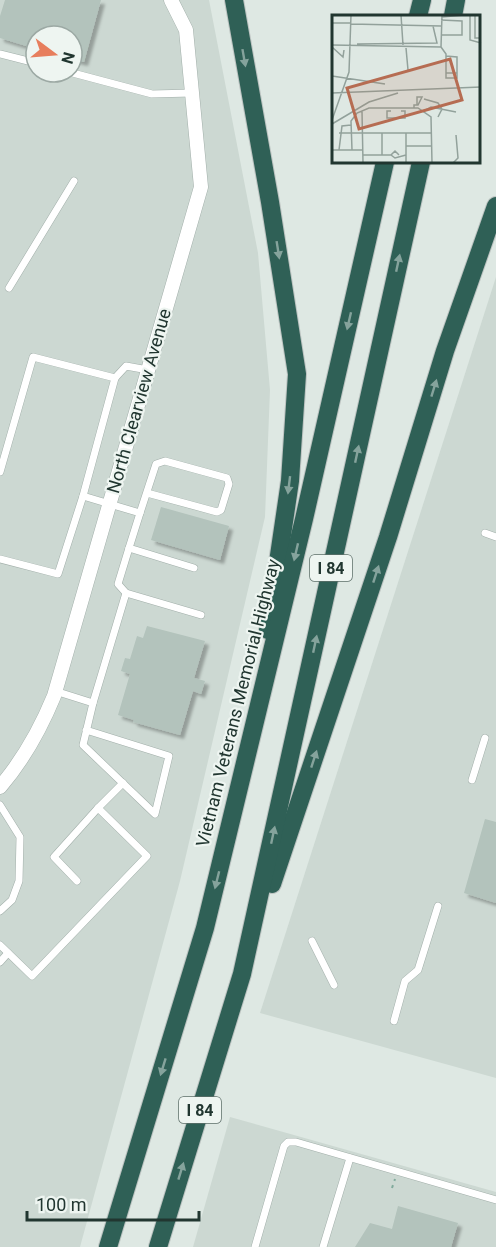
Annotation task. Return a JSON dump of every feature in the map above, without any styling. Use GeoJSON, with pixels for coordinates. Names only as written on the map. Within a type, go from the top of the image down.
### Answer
{"type":"FeatureCollection","features":[{"type":"Feature","properties":{"kind":"highway"},"geometry":{"type":"LineString","coordinates":[[234,0],[270,202],[297,374],[290,481],[270,607],[261,701]]}},
{"type":"Feature","properties":{"kind":"highway"},"geometry":{"type":"LineString","coordinates":[[418,15],[422,0]]}},
{"type":"Feature","properties":{"kind":"highway"},"geometry":{"type":"LineString","coordinates":[[453,15],[456,0]]}},
{"type":"Feature","properties":{"kind":"highway","name":"Vietnam Veterans Memorial Highway"},"geometry":{"type":"LineString","coordinates":[[108,1247],[205,928],[261,701],[385,164]]}},
{"type":"Feature","properties":{"kind":"highway","name":"I 84"},"geometry":{"type":"LineString","coordinates":[[158,1247],[242,974],[421,164]]}},
{"type":"Feature","properties":{"kind":"highway"},"geometry":{"type":"LineString","coordinates":[[242,974],[388,537],[446,351],[496,207]]}},
{"type":"Feature","properties":{"kind":"street","name":"North Clearview Avenue"},"geometry":{"type":"LineString","coordinates":[[0,787],[40,730],[55,692],[201,187],[186,30],[171,0]]}},
{"type":"Feature","properties":{"kind":"lane"},"geometry":{"type":"LineString","coordinates":[[0,54],[24,60]]}},
{"type":"Feature","properties":{"kind":"lane"},"geometry":{"type":"LineString","coordinates":[[84,76],[152,94],[192,93]]}},
{"type":"Feature","properties":{"kind":"lane"},"geometry":{"type":"LineString","coordinates":[[9,288],[74,181]]}},
{"type":"Feature","properties":{"kind":"lane"},"geometry":{"type":"LineString","coordinates":[[0,472],[33,357],[115,378]]}},
{"type":"Feature","properties":{"kind":"lane"},"geometry":{"type":"LineString","coordinates":[[0,559],[58,574],[83,496],[115,378],[126,366],[148,370]]}},
{"type":"Feature","properties":{"kind":"lane"},"geometry":{"type":"LineString","coordinates":[[147,493],[217,512],[221,510],[229,483],[227,478],[165,461],[156,464],[118,584],[126,593],[201,615]]}},
{"type":"Feature","properties":{"kind":"lane"},"geometry":{"type":"LineString","coordinates":[[83,496],[140,513]]}},
{"type":"Feature","properties":{"kind":"lane"},"geometry":{"type":"LineString","coordinates":[[485,533],[496,537]]}},
{"type":"Feature","properties":{"kind":"lane"},"geometry":{"type":"LineString","coordinates":[[129,548],[194,568]]}},
{"type":"Feature","properties":{"kind":"lane"},"geometry":{"type":"LineString","coordinates":[[86,730],[169,756],[155,814],[82,745],[93,703],[126,593]]}},
{"type":"Feature","properties":{"kind":"lane"},"geometry":{"type":"LineString","coordinates":[[55,692],[93,703]]}},
{"type":"Feature","properties":{"kind":"lane"},"geometry":{"type":"LineString","coordinates":[[472,780],[485,738]]}},
{"type":"Feature","properties":{"kind":"lane"},"geometry":{"type":"LineString","coordinates":[[76,881],[54,857],[123,783]]}},
{"type":"Feature","properties":{"kind":"lane"},"geometry":{"type":"LineString","coordinates":[[0,805],[20,837],[19,882],[12,900],[0,911]]}},
{"type":"Feature","properties":{"kind":"lane"},"geometry":{"type":"LineString","coordinates":[[0,945],[32,976],[147,856],[98,808]]}},
{"type":"Feature","properties":{"kind":"lane"},"geometry":{"type":"LineString","coordinates":[[394,1021],[405,981],[418,970],[438,906]]}},
{"type":"Feature","properties":{"kind":"lane"},"geometry":{"type":"LineString","coordinates":[[312,941],[334,985]]}},
{"type":"Feature","properties":{"kind":"lane"},"geometry":{"type":"LineString","coordinates":[[0,962],[8,953]]}},
{"type":"Feature","properties":{"kind":"lane"},"geometry":{"type":"LineString","coordinates":[[255,1247],[284,1146],[288,1142],[496,1200]]}},
{"type":"Feature","properties":{"kind":"lane"},"geometry":{"type":"LineString","coordinates":[[323,1247],[350,1158]]}},
{"type":"Feature","properties":{"kind":"path"},"geometry":{"type":"LineString","coordinates":[[392,1188],[395,1179]]}},
{"type":"Feature","properties":{"kind":"shaded area"},"geometry":{"type":"Polygon","coordinates":[[[0,0],[209,0],[258,253],[270,390],[265,517],[180,881],[80,1247],[0,1247],[0,0]]]}},
{"type":"Feature","properties":{"kind":"shaded area"},"geometry":{"type":"Polygon","coordinates":[[[496,277],[496,1078],[260,1013],[496,277]]]}},
{"type":"Feature","properties":{"kind":"shaded area"},"geometry":{"type":"Polygon","coordinates":[[[230,1117],[496,1192],[496,1247],[193,1247],[230,1117]]]}},
{"type":"Feature","properties":{"kind":"building"},"geometry":{"type":"Polygon","coordinates":[[[5,0],[101,0],[84,62],[84,24],[24,24],[24,45],[0,38],[0,16],[5,0]]]}},
{"type":"Feature","properties":{"kind":"building"},"geometry":{"type":"Polygon","coordinates":[[[161,507],[229,526],[220,560],[151,540],[161,507]]]}},
{"type":"Feature","properties":{"kind":"building"},"geometry":{"type":"Polygon","coordinates":[[[147,626],[205,641],[194,678],[205,681],[201,694],[193,691],[180,735],[133,722],[134,720],[118,715],[130,674],[121,671],[125,658],[130,659],[137,636],[143,638],[147,626]]]}},
{"type":"Feature","properties":{"kind":"building"},"geometry":{"type":"Polygon","coordinates":[[[485,819],[496,822],[496,903],[464,893],[485,819]]]}},
{"type":"Feature","properties":{"kind":"building"},"geometry":{"type":"Polygon","coordinates":[[[398,1206],[458,1223],[451,1247],[355,1247],[370,1223],[392,1229],[398,1206]]]}}]}
